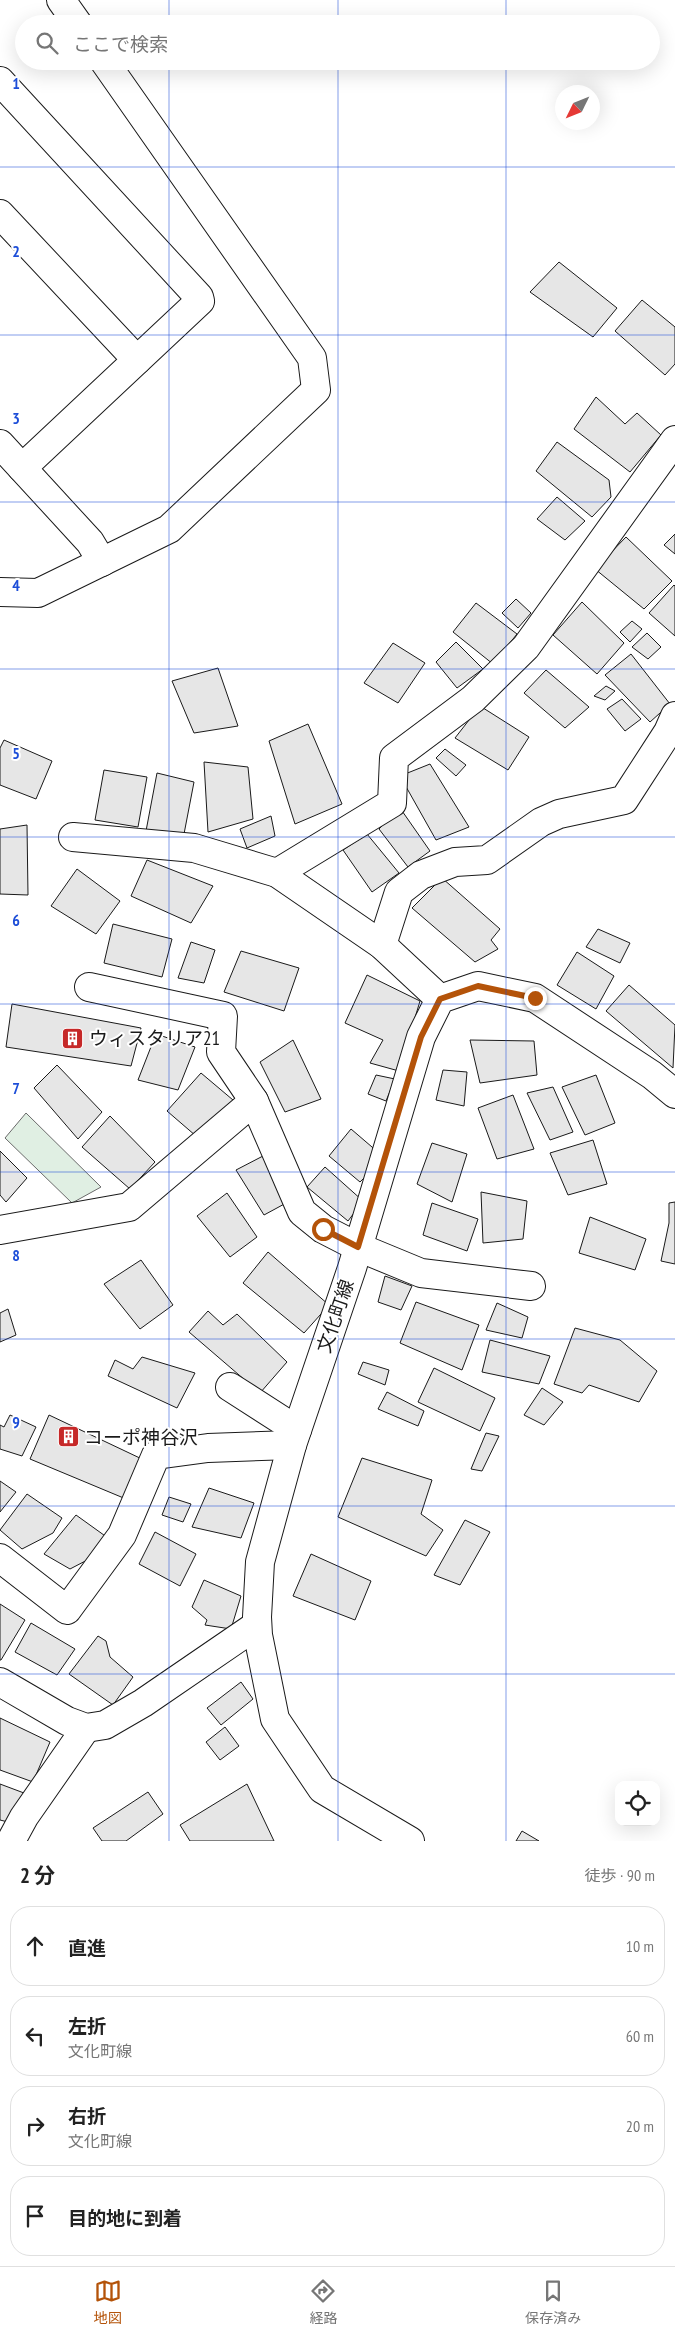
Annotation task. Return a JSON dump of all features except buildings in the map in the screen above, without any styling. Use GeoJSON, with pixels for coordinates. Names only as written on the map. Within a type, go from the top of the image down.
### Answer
{"type":"FeatureCollection","features":[{"type":"Feature","properties":{"kind":"street"},"geometry":{"type":"LineString","coordinates":[[61,0],[72,15]]}},
{"type":"Feature","properties":{"kind":"street"},"geometry":{"type":"LineString","coordinates":[[0,592],[38,593],[169,529],[316,390],[312,358],[110,70]]}},
{"type":"Feature","properties":{"kind":"street"},"geometry":{"type":"LineString","coordinates":[[0,81],[199,297],[200,302],[22,468]]}},
{"type":"Feature","properties":{"kind":"street"},"geometry":{"type":"LineString","coordinates":[[0,214],[137,360]]}},
{"type":"Feature","properties":{"kind":"street"},"geometry":{"type":"LineString","coordinates":[[277,873],[392,803],[394,758],[473,699],[526,647],[675,440]]}},
{"type":"Feature","properties":{"kind":"street"},"geometry":{"type":"LineString","coordinates":[[0,444],[90,542],[102,562]]}},
{"type":"Feature","properties":{"kind":"street"},"geometry":{"type":"LineString","coordinates":[[382,945],[398,892],[421,874],[455,862],[487,860],[541,822],[559,814],[624,800],[668,732],[675,716]]}},
{"type":"Feature","properties":{"kind":"street"},"geometry":{"type":"LineString","coordinates":[[73,837],[194,848],[277,873],[382,945],[440,999],[478,986],[535,998],[652,1075],[675,1094]]}},
{"type":"Feature","properties":{"kind":"street"},"geometry":{"type":"LineString","coordinates":[[89,987],[223,1016],[221,1052],[254,1101],[302,1212],[323,1229],[358,1247],[421,1273],[530,1286]]}},
{"type":"Feature","properties":{"kind":"street","name":"文化町線"},"geometry":{"type":"LineString","coordinates":[[410,1841],[322,1789],[275,1718],[258,1625],[260,1562],[294,1438],[358,1247],[421,1037],[440,999]]}},
{"type":"Feature","properties":{"kind":"street"},"geometry":{"type":"LineString","coordinates":[[0,1230],[129,1207],[254,1101]]}},
{"type":"Feature","properties":{"kind":"street"},"geometry":{"type":"LineString","coordinates":[[230,1387],[294,1438]]}},
{"type":"Feature","properties":{"kind":"street"},"geometry":{"type":"LineString","coordinates":[[0,1558],[67,1610],[122,1535],[156,1455],[294,1438]]}},
{"type":"Feature","properties":{"kind":"street"},"geometry":{"type":"LineString","coordinates":[[0,1682],[68,1721],[86,1728],[105,1725],[143,1703],[258,1625]]}},
{"type":"Feature","properties":{"kind":"street"},"geometry":{"type":"LineString","coordinates":[[11,1841],[24,1817],[86,1728]]}},
{"type":"Feature","properties":{"kind":"green space"},"geometry":{"type":"Polygon","coordinates":[[[26,1113],[101,1187],[72,1203],[5,1138],[26,1113]]]}},
{"type":"Feature","properties":{"kind":"place","name":"ウィスタリア21"},"geometry":{"type":"Point","coordinates":[73,1038]}},
{"type":"Feature","properties":{"kind":"place","name":"コーポ神谷沢"},"geometry":{"type":"Point","coordinates":[68,1437]}},
{"type":"Feature","properties":{"kind":"route"},"geometry":{"type":"LineString","coordinates":[[323,1229],[358,1247],[421,1037],[440,999],[478,986],[535,998]]}}]}
